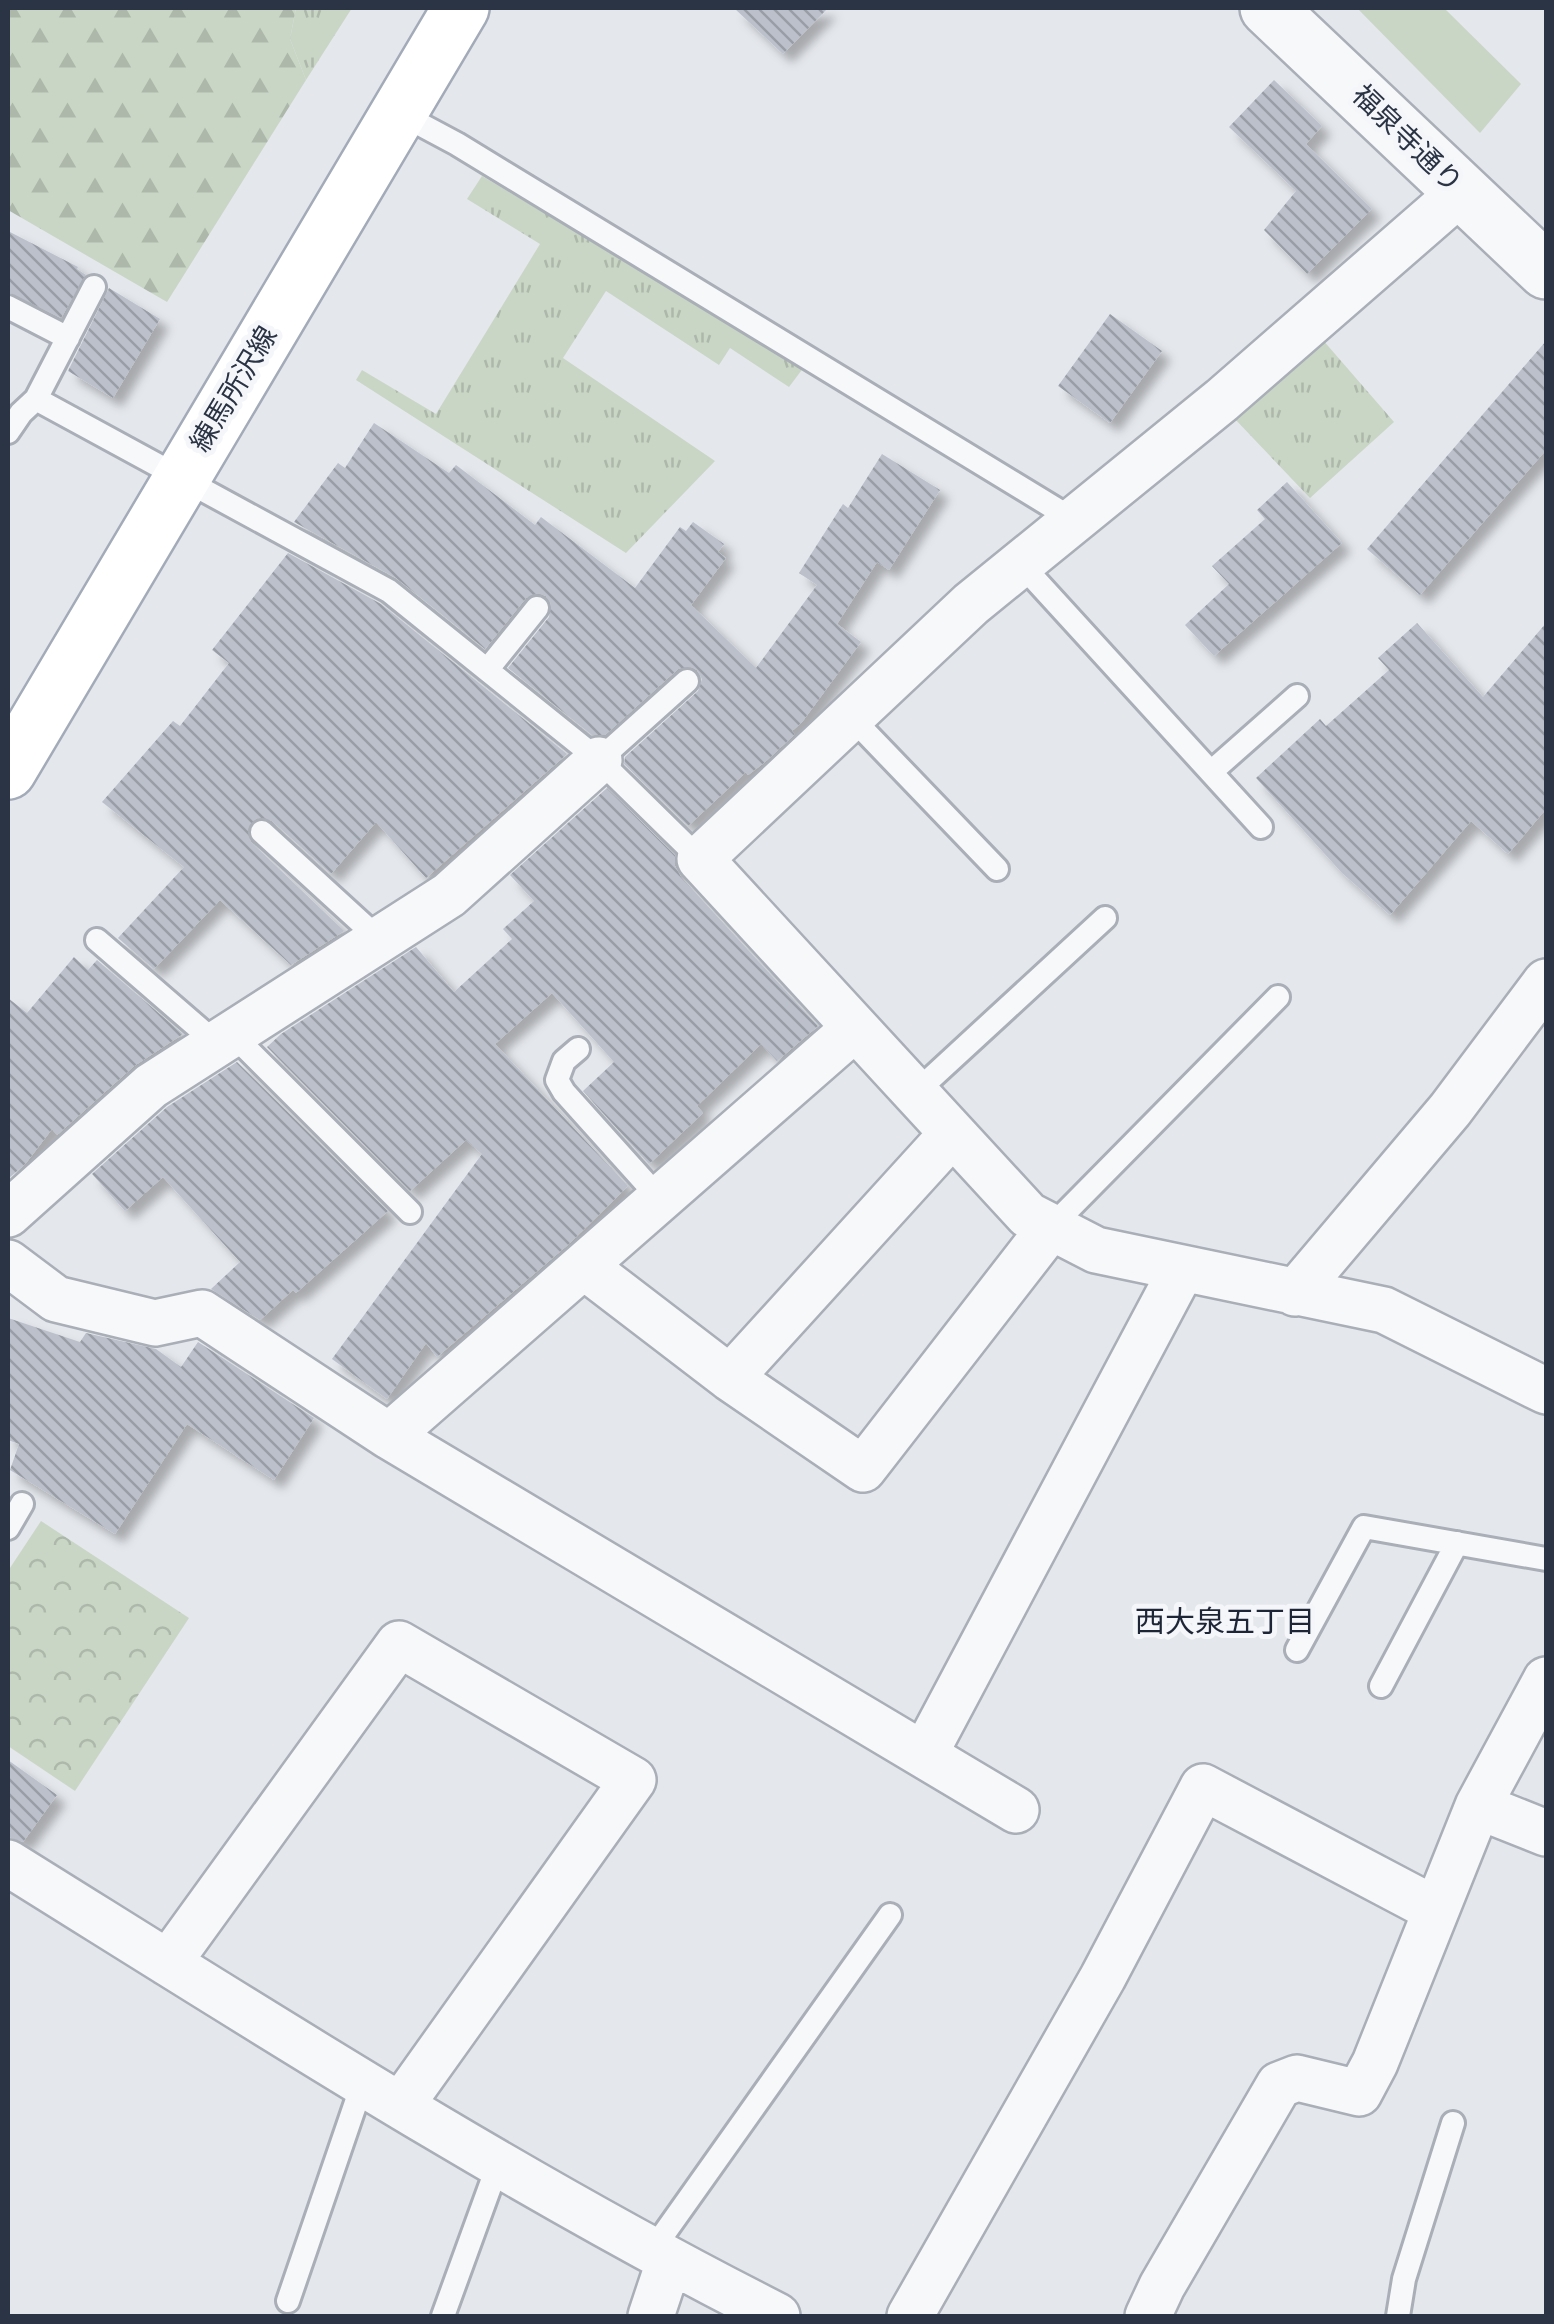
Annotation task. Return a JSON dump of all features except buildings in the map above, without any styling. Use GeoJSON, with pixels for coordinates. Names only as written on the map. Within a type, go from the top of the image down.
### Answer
{"type":"FeatureCollection","features":[{"type":"Feature","properties":{"kind":"main road","name":"練馬所沢線"},"geometry":{"type":"LineString","coordinates":[[8,771],[461,8]]}},
{"type":"Feature","properties":{"kind":"street","name":"福泉寺通り"},"geometry":{"type":"LineString","coordinates":[[1268,8],[1462,191],[1542,257]]}},
{"type":"Feature","properties":{"kind":"street"},"geometry":{"type":"LineString","coordinates":[[1462,191],[1222,400],[971,604],[700,859],[952,1134],[1028,1214],[1050,1228],[1096,1250],[1384,1310],[1546,1391]]}},
{"type":"Feature","properties":{"kind":"street"},"geometry":{"type":"LineString","coordinates":[[8,1214],[152,1086],[449,894],[599,760]]}},
{"type":"Feature","properties":{"kind":"street"},"geometry":{"type":"LineString","coordinates":[[1295,1294],[1450,1110],[1546,982]]}},
{"type":"Feature","properties":{"kind":"street"},"geometry":{"type":"LineString","coordinates":[[389,1436],[855,1028]]}},
{"type":"Feature","properties":{"kind":"street"},"geometry":{"type":"LineString","coordinates":[[730,1378],[952,1134]]}},
{"type":"Feature","properties":{"kind":"street"},"geometry":{"type":"LineString","coordinates":[[585,1267],[730,1378],[863,1468],[1050,1228]]}},
{"type":"Feature","properties":{"kind":"street"},"geometry":{"type":"LineString","coordinates":[[8,1263],[56,1299],[156,1323],[202,1313],[389,1436],[1016,1810]]}},
{"type":"Feature","properties":{"kind":"street"},"geometry":{"type":"LineString","coordinates":[[924,1754],[1182,1269]]}},
{"type":"Feature","properties":{"kind":"street"},"geometry":{"type":"LineString","coordinates":[[168,1963],[399,1644],[633,1780],[401,2104]]}},
{"type":"Feature","properties":{"kind":"street"},"geometry":{"type":"LineString","coordinates":[[1148,2316],[1279,2085],[1298,2078],[1359,2093],[1375,2063],[1478,1806],[1546,1680]]}},
{"type":"Feature","properties":{"kind":"street"},"geometry":{"type":"LineString","coordinates":[[910,2316],[1103,1977],[1203,1787],[1436,1910]]}},
{"type":"Feature","properties":{"kind":"street"},"geometry":{"type":"LineString","coordinates":[[1478,1806],[1546,1833]]}},
{"type":"Feature","properties":{"kind":"street"},"geometry":{"type":"LineString","coordinates":[[8,1863],[362,2082],[660,2257],[777,2316]]}},
{"type":"Feature","properties":{"kind":"street"},"geometry":{"type":"LineString","coordinates":[[651,2316],[660,2257]]}},
{"type":"Feature","properties":{"kind":"lane"},"geometry":{"type":"LineString","coordinates":[[398,113],[457,144],[1074,520]]}},
{"type":"Feature","properties":{"kind":"lane"},"geometry":{"type":"LineString","coordinates":[[8,432],[20,413],[36,400],[94,287]]}},
{"type":"Feature","properties":{"kind":"lane"},"geometry":{"type":"LineString","coordinates":[[8,306],[68,338]]}},
{"type":"Feature","properties":{"kind":"lane"},"geometry":{"type":"LineString","coordinates":[[36,400],[389,590],[599,760],[700,859]]}},
{"type":"Feature","properties":{"kind":"lane"},"geometry":{"type":"LineString","coordinates":[[1020,563],[1261,827]]}},
{"type":"Feature","properties":{"kind":"lane"},"geometry":{"type":"LineString","coordinates":[[487,670],[537,608]]}},
{"type":"Feature","properties":{"kind":"lane"},"geometry":{"type":"LineString","coordinates":[[599,760],[687,682]]}},
{"type":"Feature","properties":{"kind":"lane"},"geometry":{"type":"LineString","coordinates":[[1210,772],[1297,696]]}},
{"type":"Feature","properties":{"kind":"lane"},"geometry":{"type":"LineString","coordinates":[[852,717],[997,869]]}},
{"type":"Feature","properties":{"kind":"lane"},"geometry":{"type":"LineString","coordinates":[[262,832],[379,940]]}},
{"type":"Feature","properties":{"kind":"lane"},"geometry":{"type":"LineString","coordinates":[[915,1093],[1105,918]]}},
{"type":"Feature","properties":{"kind":"lane"},"geometry":{"type":"LineString","coordinates":[[97,940],[224,1038],[410,1212]]}},
{"type":"Feature","properties":{"kind":"lane"},"geometry":{"type":"LineString","coordinates":[[1050,1228],[1278,997]]}},
{"type":"Feature","properties":{"kind":"lane"},"geometry":{"type":"LineString","coordinates":[[578,1049],[564,1062],[557,1080],[660,1200]]}},
{"type":"Feature","properties":{"kind":"lane"},"geometry":{"type":"LineString","coordinates":[[8,1528],[22,1504]]}},
{"type":"Feature","properties":{"kind":"lane"},"geometry":{"type":"LineString","coordinates":[[1298,1650],[1364,1527],[1546,1558]]}},
{"type":"Feature","properties":{"kind":"lane"},"geometry":{"type":"LineString","coordinates":[[1381,1686],[1456,1543]]}},
{"type":"Feature","properties":{"kind":"lane"},"geometry":{"type":"LineString","coordinates":[[660,2257],[890,1915]]}},
{"type":"Feature","properties":{"kind":"lane"},"geometry":{"type":"LineString","coordinates":[[288,2301],[362,2082]]}},
{"type":"Feature","properties":{"kind":"lane"},"geometry":{"type":"LineString","coordinates":[[1398,2316],[1404,2279],[1454,2124]]}},
{"type":"Feature","properties":{"kind":"lane"},"geometry":{"type":"LineString","coordinates":[[443,2316],[499,2162]]}},
{"type":"Feature","properties":{"kind":"green space"},"geometry":{"type":"Polygon","coordinates":[[[8,8],[296,8],[290,39],[306,80],[167,302],[8,210],[8,8]]]}},
{"type":"Feature","properties":{"kind":"green space"},"geometry":{"type":"Polygon","coordinates":[[[296,8],[352,8],[306,80],[290,39],[296,8]]]}},
{"type":"Feature","properties":{"kind":"green space"},"geometry":{"type":"Polygon","coordinates":[[[1357,8],[1444,8],[1521,84],[1480,133],[1357,8]]]}},
{"type":"Feature","properties":{"kind":"green space"},"geometry":{"type":"Polygon","coordinates":[[[482,176],[804,367],[789,387],[730,348],[719,365],[606,291],[563,358],[715,461],[626,553],[356,380],[362,370],[436,414],[540,244],[467,199],[482,176]]]}},
{"type":"Feature","properties":{"kind":"green space"},"geometry":{"type":"Polygon","coordinates":[[[1322,339],[1394,422],[1310,498],[1233,417],[1322,339]]]}},
{"type":"Feature","properties":{"kind":"green space"},"geometry":{"type":"Polygon","coordinates":[[[41,1521],[189,1618],[75,1791],[8,1746],[8,1571],[41,1521]]]}},
{"type":"Feature","properties":{"kind":"district","name":"西大泉五丁目"},"geometry":{"type":"Point","coordinates":[1225,1622]}}]}
